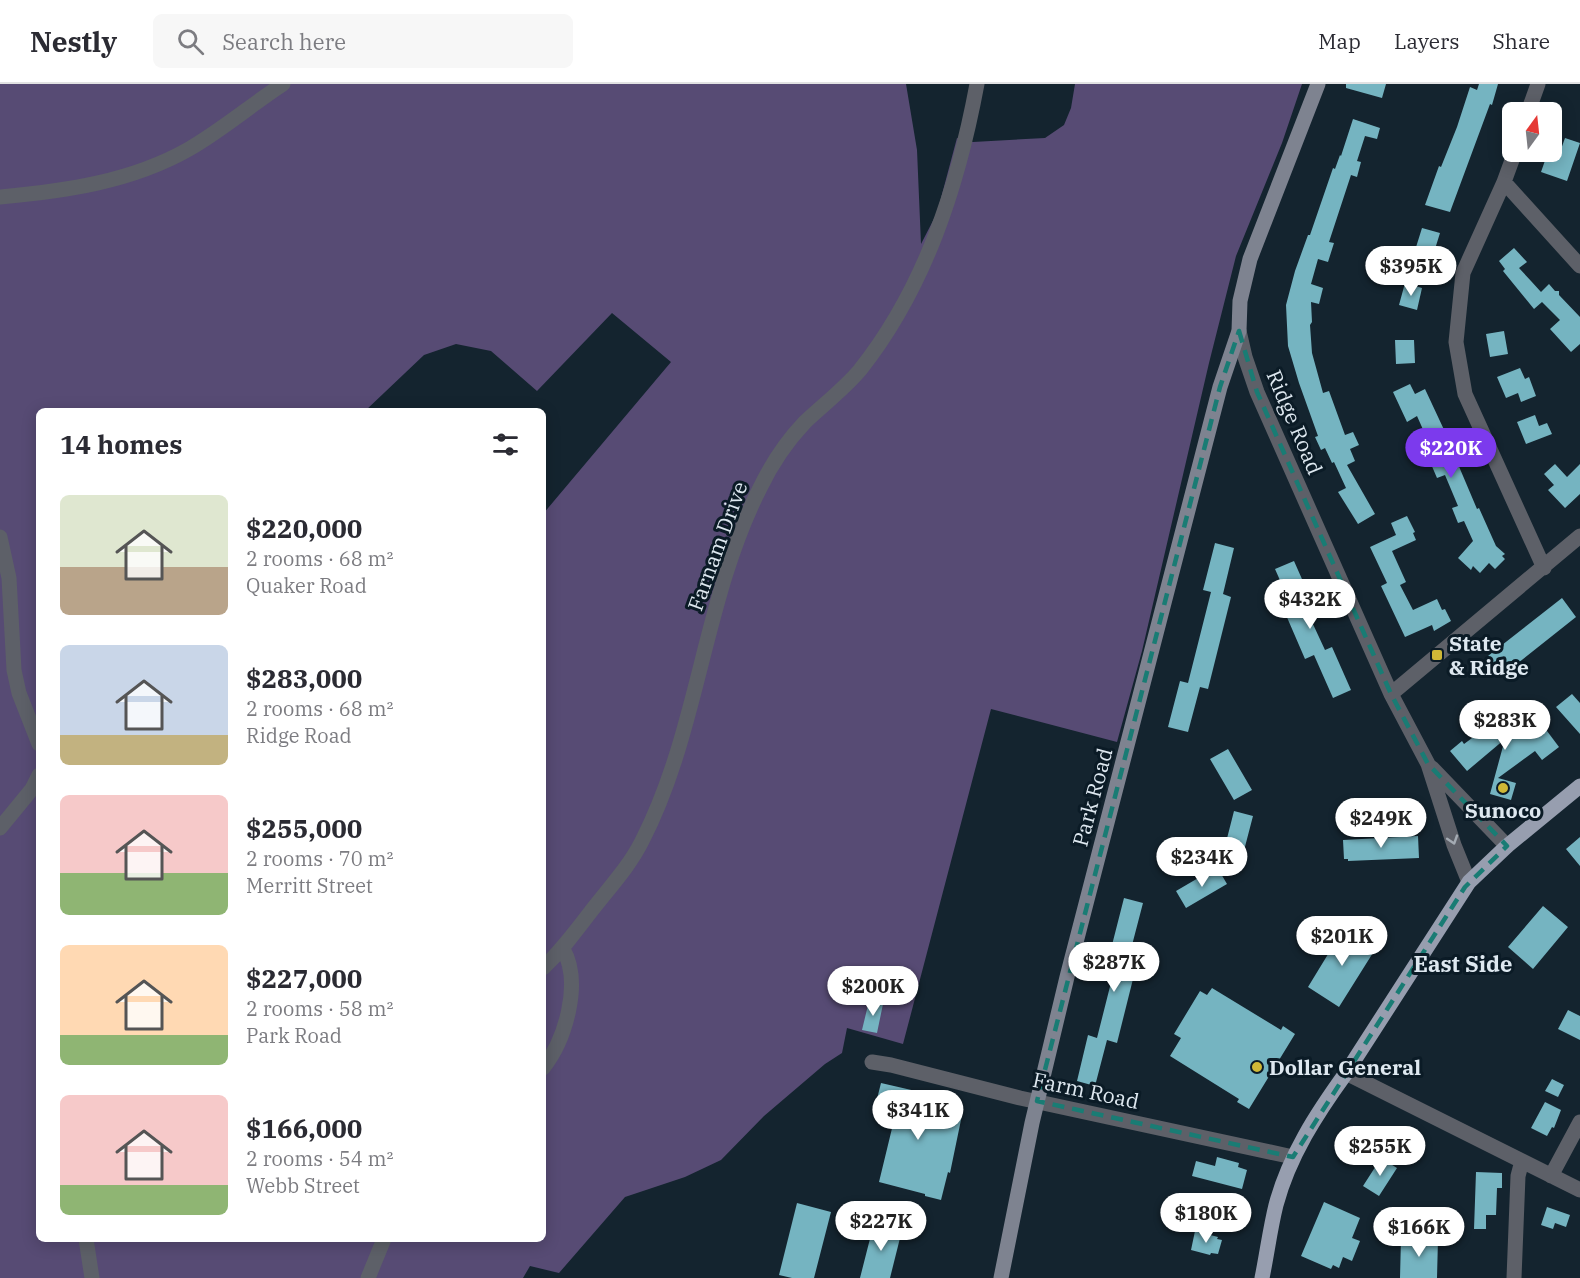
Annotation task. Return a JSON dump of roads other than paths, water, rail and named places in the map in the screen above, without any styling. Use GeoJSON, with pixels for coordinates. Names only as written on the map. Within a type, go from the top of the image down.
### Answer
{"type":"FeatureCollection","features":[{"type":"Feature","properties":{"kind":"main road","name":"Ridge Road"},"geometry":{"type":"LineString","coordinates":[[1239,331],[1240,301],[1250,259],[1318,84]]}},
{"type":"Feature","properties":{"kind":"main road","name":"Park Road"},"geometry":{"type":"LineString","coordinates":[[1001,1278],[1037,1101],[1080,923],[1220,387],[1239,331]]}},
{"type":"Feature","properties":{"kind":"main road"},"geometry":{"type":"LineString","coordinates":[[1262,1278],[1276,1204],[1293,1157],[1325,1102],[1469,882],[1507,846],[1580,786]]}},
{"type":"Feature","properties":{"kind":"street"},"geometry":{"type":"LineString","coordinates":[[0,197],[91,185],[158,164],[207,137],[283,84]]}},
{"type":"Feature","properties":{"kind":"street","name":"Farnam Drive"},"geometry":{"type":"LineString","coordinates":[[546,965],[563,949],[626,867],[648,828],[665,789],[683,735],[712,618],[732,555],[759,490],[769,471],[793,437],[866,361],[896,316],[927,257],[952,188],[977,84]]}},
{"type":"Feature","properties":{"kind":"street"},"geometry":{"type":"LineString","coordinates":[[1532,102],[1538,84]]}},
{"type":"Feature","properties":{"kind":"street"},"geometry":{"type":"LineString","coordinates":[[1511,162],[1462,273],[1456,342],[1466,394],[1544,568]]}},
{"type":"Feature","properties":{"kind":"street"},"geometry":{"type":"LineString","coordinates":[[1504,182],[1580,266]]}},
{"type":"Feature","properties":{"kind":"street","name":"Ridge Road"},"geometry":{"type":"LineString","coordinates":[[1239,331],[1257,392],[1391,694],[1428,764],[1454,845],[1469,882]]}},
{"type":"Feature","properties":{"kind":"street"},"geometry":{"type":"LineString","coordinates":[[1391,694],[1580,536]]}},
{"type":"Feature","properties":{"kind":"street"},"geometry":{"type":"LineString","coordinates":[[0,537],[9,578],[14,670],[19,693],[36,736]]}},
{"type":"Feature","properties":{"kind":"street","name":"Ridge Road"},"geometry":{"type":"LineString","coordinates":[[1428,764],[1507,846]]}},
{"type":"Feature","properties":{"kind":"street"},"geometry":{"type":"LineString","coordinates":[[0,828],[36,781]]}},
{"type":"Feature","properties":{"kind":"street"},"geometry":{"type":"LineString","coordinates":[[546,1063],[558,1041],[571,998],[569,960],[563,949]]}},
{"type":"Feature","properties":{"kind":"street","name":"Farm Road"},"geometry":{"type":"LineString","coordinates":[[872,1062],[1293,1157]]}},
{"type":"Feature","properties":{"kind":"street"},"geometry":{"type":"LineString","coordinates":[[1346,1073],[1580,1190]]}},
{"type":"Feature","properties":{"kind":"street"},"geometry":{"type":"LineString","coordinates":[[1551,1176],[1580,1122]]}},
{"type":"Feature","properties":{"kind":"street"},"geometry":{"type":"LineString","coordinates":[[1514,1278],[1518,1176],[1522,1161]]}},
{"type":"Feature","properties":{"kind":"street"},"geometry":{"type":"LineString","coordinates":[[86,1242],[92,1278]]}},
{"type":"Feature","properties":{"kind":"street"},"geometry":{"type":"LineString","coordinates":[[368,1278],[383,1242]]}},
{"type":"Feature","properties":{"kind":"place","name":"State & Ridge"},"geometry":{"type":"Point","coordinates":[1437,655]}},
{"type":"Feature","properties":{"kind":"place","name":"Sunoco"},"geometry":{"type":"Point","coordinates":[1503,788]}},
{"type":"Feature","properties":{"kind":"place","name":"Dollar General"},"geometry":{"type":"Point","coordinates":[1257,1067]}},
{"type":"Feature","properties":{"kind":"district","name":"East Side"},"geometry":{"type":"Point","coordinates":[1463,963]}}]}
